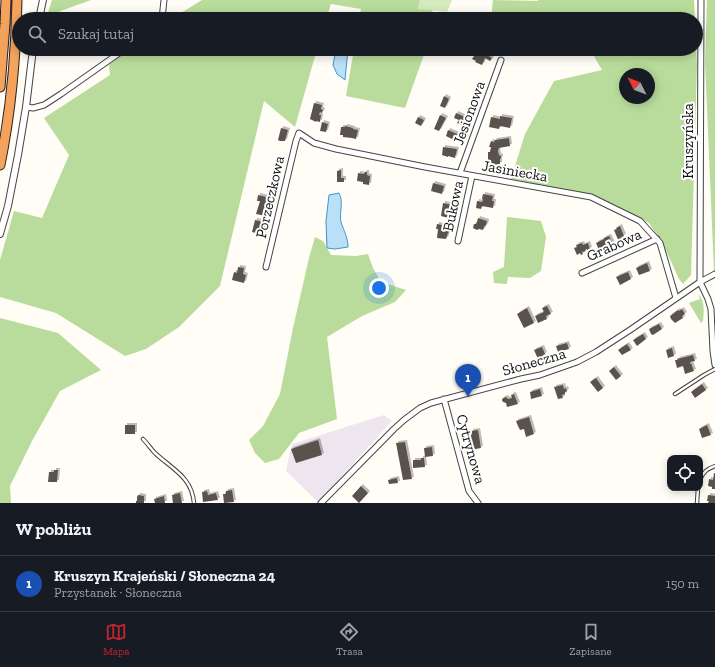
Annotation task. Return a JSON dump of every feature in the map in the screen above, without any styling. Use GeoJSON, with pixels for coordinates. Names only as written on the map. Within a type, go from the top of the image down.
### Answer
{"type":"FeatureCollection","features":[{"type":"Feature","properties":{"kind":"highway"},"geometry":{"type":"LineString","coordinates":[[0,87],[6,0]]}},
{"type":"Feature","properties":{"kind":"highway"},"geometry":{"type":"LineString","coordinates":[[17,0],[17,12]]}},
{"type":"Feature","properties":{"kind":"highway"},"geometry":{"type":"LineString","coordinates":[[0,165],[12,90],[15,56]]}},
{"type":"Feature","properties":{"kind":"street"},"geometry":{"type":"LineString","coordinates":[[40,12],[43,0]]}},
{"type":"Feature","properties":{"kind":"street"},"geometry":{"type":"LineString","coordinates":[[163,12],[164,0]]}},
{"type":"Feature","properties":{"kind":"street","name":"Kruszyńska"},"geometry":{"type":"LineString","coordinates":[[700,0],[700,12]]}},
{"type":"Feature","properties":{"kind":"street"},"geometry":{"type":"LineString","coordinates":[[0,234],[8,206],[18,155],[33,56]]}},
{"type":"Feature","properties":{"kind":"street"},"geometry":{"type":"LineString","coordinates":[[26,107],[33,108],[44,105],[115,56]]}},
{"type":"Feature","properties":{"kind":"street","name":"Kruszyńska"},"geometry":{"type":"LineString","coordinates":[[700,56],[700,282]]}},
{"type":"Feature","properties":{"kind":"street","name":"Jesionowa"},"geometry":{"type":"LineString","coordinates":[[460,173],[501,60]]}},
{"type":"Feature","properties":{"kind":"street","name":"Jasiniecka"},"geometry":{"type":"LineString","coordinates":[[299,133],[314,143],[336,149],[472,176],[592,197],[640,221],[657,239],[660,243],[676,298]]}},
{"type":"Feature","properties":{"kind":"street","name":"Porzeczkowa"},"geometry":{"type":"LineString","coordinates":[[266,267],[299,133]]}},
{"type":"Feature","properties":{"kind":"street","name":"Bukowa"},"geometry":{"type":"LineString","coordinates":[[458,241],[472,176]]}},
{"type":"Feature","properties":{"kind":"street","name":"Grabowa"},"geometry":{"type":"LineString","coordinates":[[582,273],[657,239]]}},
{"type":"Feature","properties":{"kind":"street","name":"Słoneczna"},"geometry":{"type":"LineString","coordinates":[[321,503],[404,420],[420,408],[444,399],[540,375],[577,362],[596,352],[700,282],[715,274]]}},
{"type":"Feature","properties":{"kind":"street"},"geometry":{"type":"LineString","coordinates":[[700,282],[711,309],[715,365]]}},
{"type":"Feature","properties":{"kind":"street","name":"Cytrynowa"},"geometry":{"type":"LineString","coordinates":[[444,399],[469,491],[478,503]]}},
{"type":"Feature","properties":{"kind":"lane"},"geometry":{"type":"LineString","coordinates":[[675,394],[704,375],[715,370]]}},
{"type":"Feature","properties":{"kind":"lane"},"geometry":{"type":"LineString","coordinates":[[143,438],[154,451],[174,468],[189,484],[194,498],[194,503]]}},
{"type":"Feature","properties":{"kind":"lane"},"geometry":{"type":"LineString","coordinates":[[703,474],[707,469],[715,466]]}},
{"type":"Feature","properties":{"kind":"lane"},"geometry":{"type":"LineString","coordinates":[[697,503],[698,491]]}},
{"type":"Feature","properties":{"kind":"shaded area"},"geometry":{"type":"Polygon","coordinates":[[[384,415],[392,421],[318,502],[286,471],[292,444],[384,415]]]}},
{"type":"Feature","properties":{"kind":"green space"},"geometry":{"type":"Polygon","coordinates":[[[52,0],[91,0],[58,12],[48,12],[52,0]]]}},
{"type":"Feature","properties":{"kind":"green space"},"geometry":{"type":"Polygon","coordinates":[[[202,0],[420,0],[418,9],[432,10],[433,12],[360,12],[361,9],[331,4],[328,12],[182,12],[202,0]]]}},
{"type":"Feature","properties":{"kind":"green space"},"geometry":{"type":"Polygon","coordinates":[[[420,0],[452,0],[447,12],[418,9],[420,0]]]}},
{"type":"Feature","properties":{"kind":"green space"},"geometry":{"type":"Polygon","coordinates":[[[493,0],[694,0],[695,12],[492,12],[493,0]]]}},
{"type":"Feature","properties":{"kind":"green space"},"geometry":{"type":"Polygon","coordinates":[[[707,0],[715,0],[714,271],[705,62],[707,0]]]}},
{"type":"Feature","properties":{"kind":"green space"},"geometry":{"type":"Polygon","coordinates":[[[119,56],[315,56],[295,127],[264,101],[220,286],[179,327],[146,349],[125,356],[56,313],[0,297],[0,260],[14,211],[42,218],[69,155],[44,118],[110,75],[109,65],[119,56]]]}},
{"type":"Feature","properties":{"kind":"green space"},"geometry":{"type":"Polygon","coordinates":[[[353,56],[424,56],[405,108],[346,96],[353,56]]]}},
{"type":"Feature","properties":{"kind":"green space"},"geometry":{"type":"Polygon","coordinates":[[[594,56],[697,56],[697,64],[705,62],[697,65],[691,275],[683,284],[679,279],[662,242],[649,223],[592,195],[511,179],[525,134],[554,81],[602,70],[594,56]]]}},
{"type":"Feature","properties":{"kind":"green space"},"geometry":{"type":"Polygon","coordinates":[[[507,217],[541,221],[546,237],[541,271],[530,278],[508,277],[507,284],[494,283],[493,272],[504,267],[507,217]]]}},
{"type":"Feature","properties":{"kind":"green space"},"geometry":{"type":"Polygon","coordinates":[[[315,237],[323,241],[331,255],[356,256],[368,254],[373,268],[381,282],[406,290],[395,302],[362,316],[327,337],[337,419],[299,433],[279,459],[265,463],[255,453],[249,440],[263,426],[280,394],[293,328],[315,237]]]}},
{"type":"Feature","properties":{"kind":"green space"},"geometry":{"type":"Polygon","coordinates":[[[698,294],[704,306],[703,321],[701,323],[689,303],[700,299],[698,294]]]}},
{"type":"Feature","properties":{"kind":"green space"},"geometry":{"type":"Polygon","coordinates":[[[0,318],[58,333],[101,370],[60,391],[32,441],[10,486],[11,503],[0,503],[0,318]]]}},
{"type":"Feature","properties":{"kind":"water"},"geometry":{"type":"Polygon","coordinates":[[[335,56],[347,56],[345,80],[337,74],[333,65],[335,56]]]}},
{"type":"Feature","properties":{"kind":"water"},"geometry":{"type":"Polygon","coordinates":[[[339,193],[341,200],[341,222],[347,238],[348,247],[335,249],[327,248],[326,221],[329,195],[339,193]]]}},
{"type":"Feature","properties":{"kind":"building"},"geometry":{"type":"Polygon","coordinates":[[[474,56],[489,56],[492,58],[490,61],[485,58],[482,65],[472,59],[474,56]]]}},
{"type":"Feature","properties":{"kind":"building"},"geometry":{"type":"Polygon","coordinates":[[[444,96],[449,99],[445,108],[440,106],[444,96]]]}},
{"type":"Feature","properties":{"kind":"building"},"geometry":{"type":"Polygon","coordinates":[[[314,103],[322,105],[321,109],[323,110],[319,115],[321,115],[320,122],[310,119],[314,103]]]}},
{"type":"Feature","properties":{"kind":"building"},"geometry":{"type":"Polygon","coordinates":[[[456,113],[467,118],[464,126],[457,123],[459,120],[454,118],[456,113]]]}},
{"type":"Feature","properties":{"kind":"building"},"geometry":{"type":"Polygon","coordinates":[[[440,115],[446,118],[439,131],[434,129],[440,115]]]}},
{"type":"Feature","properties":{"kind":"building"},"geometry":{"type":"Polygon","coordinates":[[[500,116],[512,118],[510,128],[500,126],[499,129],[489,127],[491,117],[500,119],[500,116]]]}},
{"type":"Feature","properties":{"kind":"building"},"geometry":{"type":"Polygon","coordinates":[[[418,117],[424,120],[421,126],[415,123],[418,117]]]}},
{"type":"Feature","properties":{"kind":"building"},"geometry":{"type":"Polygon","coordinates":[[[322,122],[328,124],[326,132],[320,131],[322,122]]]}},
{"type":"Feature","properties":{"kind":"building"},"geometry":{"type":"Polygon","coordinates":[[[345,126],[358,130],[356,139],[343,137],[343,135],[340,135],[341,127],[345,126]]]}},
{"type":"Feature","properties":{"kind":"building"},"geometry":{"type":"Polygon","coordinates":[[[281,128],[288,130],[285,141],[278,140],[281,128]]]}},
{"type":"Feature","properties":{"kind":"building"},"geometry":{"type":"Polygon","coordinates":[[[448,130],[462,136],[460,142],[446,136],[448,130]]]}},
{"type":"Feature","properties":{"kind":"building"},"geometry":{"type":"Polygon","coordinates":[[[509,138],[510,146],[499,148],[499,155],[501,156],[500,164],[497,164],[496,166],[490,165],[488,161],[488,152],[490,152],[491,147],[489,147],[491,141],[494,142],[495,140],[509,138]]]}},
{"type":"Feature","properties":{"kind":"building"},"geometry":{"type":"Polygon","coordinates":[[[443,147],[457,149],[455,158],[442,155],[443,147]]]}},
{"type":"Feature","properties":{"kind":"building"},"geometry":{"type":"Polygon","coordinates":[[[341,170],[341,178],[344,178],[344,182],[337,182],[337,171],[341,170]]]}},
{"type":"Feature","properties":{"kind":"building"},"geometry":{"type":"Polygon","coordinates":[[[367,172],[367,175],[370,176],[369,185],[357,181],[358,173],[364,174],[367,172]]]}},
{"type":"Feature","properties":{"kind":"building"},"geometry":{"type":"Polygon","coordinates":[[[433,183],[444,186],[442,194],[431,191],[433,183]]]}},
{"type":"Feature","properties":{"kind":"building"},"geometry":{"type":"Polygon","coordinates":[[[483,194],[493,196],[493,208],[482,206],[481,209],[476,208],[477,201],[482,202],[483,200],[483,194]]]}},
{"type":"Feature","properties":{"kind":"building"},"geometry":{"type":"Polygon","coordinates":[[[258,195],[270,198],[266,216],[256,214],[260,201],[257,201],[258,195]]]}},
{"type":"Feature","properties":{"kind":"building"},"geometry":{"type":"Polygon","coordinates":[[[443,203],[456,206],[455,212],[450,211],[449,218],[441,216],[443,203]]]}},
{"type":"Feature","properties":{"kind":"building"},"geometry":{"type":"Polygon","coordinates":[[[478,218],[487,221],[483,230],[473,228],[478,218]]]}},
{"type":"Feature","properties":{"kind":"building"},"geometry":{"type":"Polygon","coordinates":[[[255,220],[267,223],[265,226],[266,228],[264,235],[252,232],[255,220]]]}},
{"type":"Feature","properties":{"kind":"building"},"geometry":{"type":"Polygon","coordinates":[[[437,224],[452,227],[451,232],[448,233],[446,239],[437,238],[437,224]]]}},
{"type":"Feature","properties":{"kind":"building"},"geometry":{"type":"Polygon","coordinates":[[[620,226],[624,236],[621,237],[623,241],[619,242],[614,230],[620,226]]]}},
{"type":"Feature","properties":{"kind":"building"},"geometry":{"type":"Polygon","coordinates":[[[609,236],[613,244],[599,250],[596,243],[609,236]]]}},
{"type":"Feature","properties":{"kind":"building"},"geometry":{"type":"Polygon","coordinates":[[[582,243],[583,245],[588,243],[590,249],[582,252],[583,254],[581,255],[580,253],[577,255],[574,248],[577,247],[576,245],[582,243]]]}},
{"type":"Feature","properties":{"kind":"building"},"geometry":{"type":"Polygon","coordinates":[[[647,263],[650,271],[639,275],[636,268],[647,263]]]}},
{"type":"Feature","properties":{"kind":"building"},"geometry":{"type":"Polygon","coordinates":[[[238,267],[244,268],[243,274],[246,275],[244,283],[232,280],[234,272],[237,273],[238,267]]]}},
{"type":"Feature","properties":{"kind":"building"},"geometry":{"type":"Polygon","coordinates":[[[628,272],[631,279],[620,285],[616,277],[628,272]]]}},
{"type":"Feature","properties":{"kind":"building"},"geometry":{"type":"Polygon","coordinates":[[[547,306],[551,314],[546,316],[547,319],[538,323],[535,316],[544,312],[542,308],[547,306]]]}},
{"type":"Feature","properties":{"kind":"building"},"geometry":{"type":"Polygon","coordinates":[[[527,308],[534,323],[524,328],[517,314],[527,308]]]}},
{"type":"Feature","properties":{"kind":"building"},"geometry":{"type":"Polygon","coordinates":[[[682,309],[685,314],[682,316],[683,318],[675,323],[670,316],[682,309]]]}},
{"type":"Feature","properties":{"kind":"building"},"geometry":{"type":"Polygon","coordinates":[[[659,324],[662,329],[653,335],[651,334],[649,329],[659,324]]]}},
{"type":"Feature","properties":{"kind":"building"},"geometry":{"type":"Polygon","coordinates":[[[643,334],[646,339],[637,346],[633,340],[643,334]]]}},
{"type":"Feature","properties":{"kind":"building"},"geometry":{"type":"Polygon","coordinates":[[[567,343],[569,349],[558,352],[556,346],[567,343]]]}},
{"type":"Feature","properties":{"kind":"building"},"geometry":{"type":"Polygon","coordinates":[[[627,344],[631,350],[622,355],[618,350],[627,344]]]}},
{"type":"Feature","properties":{"kind":"building"},"geometry":{"type":"Polygon","coordinates":[[[542,347],[545,354],[538,359],[534,350],[542,347]]]}},
{"type":"Feature","properties":{"kind":"building"},"geometry":{"type":"Polygon","coordinates":[[[672,348],[674,356],[668,358],[666,350],[672,348]]]}},
{"type":"Feature","properties":{"kind":"building"},"geometry":{"type":"Polygon","coordinates":[[[693,355],[695,361],[690,362],[690,364],[691,363],[694,371],[685,374],[683,366],[677,368],[675,360],[693,355]]]}},
{"type":"Feature","properties":{"kind":"building"},"geometry":{"type":"Polygon","coordinates":[[[614,367],[621,376],[616,380],[609,371],[614,367]]]}},
{"type":"Feature","properties":{"kind":"building"},"geometry":{"type":"Polygon","coordinates":[[[596,378],[603,388],[598,392],[590,382],[596,378]]]}},
{"type":"Feature","properties":{"kind":"building"},"geometry":{"type":"Polygon","coordinates":[[[702,384],[706,390],[695,398],[691,392],[702,384]]]}},
{"type":"Feature","properties":{"kind":"building"},"geometry":{"type":"Polygon","coordinates":[[[563,385],[564,389],[566,388],[567,391],[562,395],[563,398],[558,399],[554,387],[563,385]]]}},
{"type":"Feature","properties":{"kind":"building"},"geometry":{"type":"Polygon","coordinates":[[[540,389],[542,396],[531,399],[530,392],[540,389]]]}},
{"type":"Feature","properties":{"kind":"building"},"geometry":{"type":"Polygon","coordinates":[[[514,394],[518,404],[507,407],[506,403],[502,400],[503,398],[512,398],[511,395],[514,394]]]}},
{"type":"Feature","properties":{"kind":"building"},"geometry":{"type":"Polygon","coordinates":[[[529,417],[534,434],[526,437],[524,429],[520,430],[516,421],[529,417]]]}},
{"type":"Feature","properties":{"kind":"building"},"geometry":{"type":"Polygon","coordinates":[[[125,425],[135,425],[135,434],[125,434],[125,425]]]}},
{"type":"Feature","properties":{"kind":"building"},"geometry":{"type":"Polygon","coordinates":[[[707,425],[711,435],[702,438],[699,429],[707,425]]]}},
{"type":"Feature","properties":{"kind":"building"},"geometry":{"type":"Polygon","coordinates":[[[478,430],[481,448],[470,450],[468,435],[472,435],[471,431],[478,430]]]}},
{"type":"Feature","properties":{"kind":"building"},"geometry":{"type":"Polygon","coordinates":[[[318,440],[322,455],[296,463],[291,449],[318,440]]]}},
{"type":"Feature","properties":{"kind":"building"},"geometry":{"type":"Polygon","coordinates":[[[405,442],[412,479],[403,480],[396,443],[405,442]]]}},
{"type":"Feature","properties":{"kind":"building"},"geometry":{"type":"Polygon","coordinates":[[[432,447],[433,456],[425,457],[424,448],[432,447]]]}},
{"type":"Feature","properties":{"kind":"building"},"geometry":{"type":"Polygon","coordinates":[[[421,458],[424,458],[425,467],[413,468],[413,460],[421,460],[421,458]]]}},
{"type":"Feature","properties":{"kind":"building"},"geometry":{"type":"Polygon","coordinates":[[[54,470],[58,470],[57,482],[48,482],[49,472],[54,472],[54,470]]]}},
{"type":"Feature","properties":{"kind":"building"},"geometry":{"type":"Polygon","coordinates":[[[714,473],[715,489],[712,489],[712,487],[708,486],[709,479],[713,480],[714,473]]]}},
{"type":"Feature","properties":{"kind":"building"},"geometry":{"type":"Polygon","coordinates":[[[397,478],[398,483],[389,484],[388,480],[397,478]]]}},
{"type":"Feature","properties":{"kind":"building"},"geometry":{"type":"Polygon","coordinates":[[[361,486],[368,493],[359,503],[352,496],[361,486]]]}},
{"type":"Feature","properties":{"kind":"building"},"geometry":{"type":"Polygon","coordinates":[[[232,490],[234,502],[224,503],[223,494],[226,494],[226,491],[232,490]]]}},
{"type":"Feature","properties":{"kind":"building"},"geometry":{"type":"Polygon","coordinates":[[[207,491],[208,495],[216,493],[218,500],[203,502],[202,492],[207,491]]]}},
{"type":"Feature","properties":{"kind":"building"},"geometry":{"type":"Polygon","coordinates":[[[180,493],[182,503],[173,503],[172,495],[180,493]]]}},
{"type":"Feature","properties":{"kind":"building"},"geometry":{"type":"Polygon","coordinates":[[[138,495],[144,496],[144,503],[136,503],[138,495]]]}},
{"type":"Feature","properties":{"kind":"building"},"geometry":{"type":"Polygon","coordinates":[[[708,495],[715,496],[715,503],[708,503],[708,495]]]}},
{"type":"Feature","properties":{"kind":"building"},"geometry":{"type":"Polygon","coordinates":[[[164,496],[165,503],[155,503],[154,499],[164,496]]]}},
{"type":"Feature","properties":{"kind":"place","name":"Kruszyn Krajeński / Słoneczna 24"},"geometry":{"type":"Point","coordinates":[468,397]}}]}
